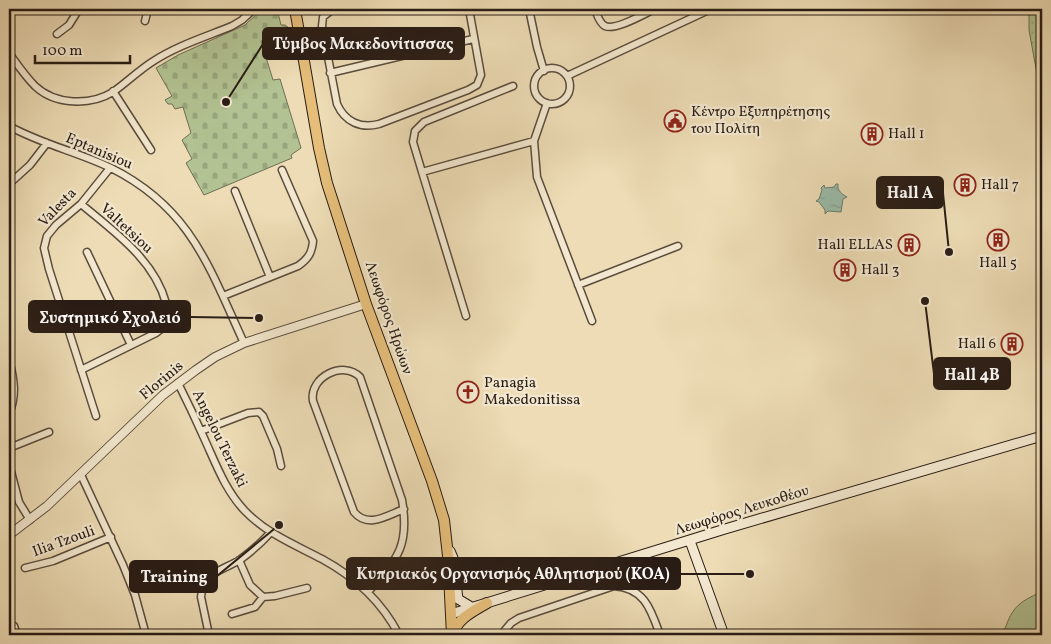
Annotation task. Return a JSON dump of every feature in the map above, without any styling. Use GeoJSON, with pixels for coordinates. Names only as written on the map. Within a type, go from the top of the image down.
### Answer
{"type":"FeatureCollection","features":[{"type":"Feature","properties":{"kind":"main road","name":"Λεωφόρος Ηρώων"},"geometry":{"type":"LineString","coordinates":[[296,9],[323,166],[366,304],[432,481],[444,520],[448,549],[452,635]]}},
{"type":"Feature","properties":{"kind":"main road","name":"Λεωφόρος Λευκοθέου"},"geometry":{"type":"LineString","coordinates":[[450,614],[1042,436]]}},
{"type":"Feature","properties":{"kind":"main road"},"geometry":{"type":"LineString","coordinates":[[690,541],[724,635]]}},
{"type":"Feature","properties":{"kind":"main road"},"geometry":{"type":"LineString","coordinates":[[448,549],[453,558],[458,598],[473,608]]}},
{"type":"Feature","properties":{"kind":"main road"},"geometry":{"type":"LineString","coordinates":[[452,635],[464,616],[487,603]]}},
{"type":"Feature","properties":{"kind":"street"},"geometry":{"type":"LineString","coordinates":[[57,34],[68,25],[79,9]]}},
{"type":"Feature","properties":{"kind":"street"},"geometry":{"type":"LineString","coordinates":[[145,21],[148,9]]}},
{"type":"Feature","properties":{"kind":"street"},"geometry":{"type":"LineString","coordinates":[[9,53],[35,86],[51,96],[77,102],[99,98],[113,91],[166,54],[232,26],[254,9]]}},
{"type":"Feature","properties":{"kind":"street"},"geometry":{"type":"LineString","coordinates":[[334,9],[323,17],[322,26],[337,104],[343,114],[358,125],[366,126],[379,124],[474,88],[479,82],[480,71],[469,9]]}},
{"type":"Feature","properties":{"kind":"street"},"geometry":{"type":"LineString","coordinates":[[529,9],[544,71]]}},
{"type":"Feature","properties":{"kind":"street"},"geometry":{"type":"LineString","coordinates":[[595,9],[600,22],[605,26],[611,27],[623,24],[654,9]]}},
{"type":"Feature","properties":{"kind":"street"},"geometry":{"type":"LineString","coordinates":[[567,76],[711,9]]}},
{"type":"Feature","properties":{"kind":"street"},"geometry":{"type":"LineString","coordinates":[[330,74],[473,39]]}},
{"type":"Feature","properties":{"kind":"street"},"geometry":{"type":"LineString","coordinates":[[559,70],[567,76],[570,87],[566,97],[558,103],[547,103],[538,97],[534,86],[537,77],[544,71],[559,70]]}},
{"type":"Feature","properties":{"kind":"street"},"geometry":{"type":"LineString","coordinates":[[466,316],[422,172],[414,142],[415,131],[418,126],[432,118],[513,86]]}},
{"type":"Feature","properties":{"kind":"street"},"geometry":{"type":"LineString","coordinates":[[113,91],[151,150]]}},
{"type":"Feature","properties":{"kind":"street"},"geometry":{"type":"LineString","coordinates":[[547,103],[534,141],[537,177],[592,321]]}},
{"type":"Feature","properties":{"kind":"street","name":"Eptanisiou"},"geometry":{"type":"LineString","coordinates":[[9,126],[47,144],[110,168],[138,182],[152,192],[176,216],[200,249],[244,343]]}},
{"type":"Feature","properties":{"kind":"street"},"geometry":{"type":"LineString","coordinates":[[422,172],[534,141]]}},
{"type":"Feature","properties":{"kind":"street"},"geometry":{"type":"LineString","coordinates":[[9,184],[30,165],[47,144]]}},
{"type":"Feature","properties":{"kind":"street","name":"Valesta"},"geometry":{"type":"LineString","coordinates":[[96,416],[44,248],[45,241],[51,230],[81,204],[110,168]]}},
{"type":"Feature","properties":{"kind":"street"},"geometry":{"type":"LineString","coordinates":[[223,296],[298,266],[307,259],[312,251],[313,241],[282,170]]}},
{"type":"Feature","properties":{"kind":"street"},"geometry":{"type":"LineString","coordinates":[[235,191],[270,277]]}},
{"type":"Feature","properties":{"kind":"street","name":"Valtetsiou"},"geometry":{"type":"LineString","coordinates":[[81,204],[131,247],[144,261],[160,286],[167,315],[166,323],[162,329],[81,370]]}},
{"type":"Feature","properties":{"kind":"street"},"geometry":{"type":"LineString","coordinates":[[578,285],[678,246]]}},
{"type":"Feature","properties":{"kind":"street"},"geometry":{"type":"LineString","coordinates":[[87,252],[131,345]]}},
{"type":"Feature","properties":{"kind":"street","name":"Florinis"},"geometry":{"type":"LineString","coordinates":[[9,535],[30,520],[81,475],[163,395],[215,358],[244,343],[366,304]]}},
{"type":"Feature","properties":{"kind":"street"},"geometry":{"type":"LineString","coordinates":[[9,359],[15,387],[9,414]]}},
{"type":"Feature","properties":{"kind":"street"},"geometry":{"type":"LineString","coordinates":[[368,592],[387,571],[402,546],[405,531],[404,509],[360,378],[351,371],[341,370],[320,379],[313,388],[313,401],[354,512],[365,520],[373,521],[404,509]]}},
{"type":"Feature","properties":{"kind":"street","name":"Angelou Terzaki"},"geometry":{"type":"LineString","coordinates":[[178,383],[228,488],[244,510],[271,532],[339,570],[368,592],[389,617],[399,635]]}},
{"type":"Feature","properties":{"kind":"street"},"geometry":{"type":"LineString","coordinates":[[201,431],[248,413],[259,412],[277,449],[281,466]]}},
{"type":"Feature","properties":{"kind":"street"},"geometry":{"type":"LineString","coordinates":[[9,448],[49,432]]}},
{"type":"Feature","properties":{"kind":"street"},"geometry":{"type":"LineString","coordinates":[[9,464],[19,502],[30,520]]}},
{"type":"Feature","properties":{"kind":"street"},"geometry":{"type":"LineString","coordinates":[[81,475],[111,538],[135,595],[146,635]]}},
{"type":"Feature","properties":{"kind":"street"},"geometry":{"type":"LineString","coordinates":[[209,635],[201,597],[203,586],[209,576],[239,560],[271,532]]}},
{"type":"Feature","properties":{"kind":"street","name":"Ilia Tzouli"},"geometry":{"type":"LineString","coordinates":[[25,568],[53,561],[111,538]]}},
{"type":"Feature","properties":{"kind":"street"},"geometry":{"type":"LineString","coordinates":[[239,560],[250,585],[262,598]]}},
{"type":"Feature","properties":{"kind":"street"},"geometry":{"type":"LineString","coordinates":[[501,635],[511,623],[520,618],[614,586],[628,588],[641,597],[650,609],[660,635]]}},
{"type":"Feature","properties":{"kind":"street"},"geometry":{"type":"LineString","coordinates":[[232,614],[255,607],[262,598],[307,588]]}},
{"type":"Feature","properties":{"kind":"street"},"geometry":{"type":"LineString","coordinates":[[14,626],[18,635]]}},
{"type":"Feature","properties":{"kind":"green space"},"geometry":{"type":"Polygon","coordinates":[[[262,9],[277,9],[281,25],[289,28],[287,34],[261,41],[273,80],[280,79],[301,148],[291,155],[292,158],[204,195],[186,163],[192,159],[182,140],[191,133],[183,107],[175,109],[172,104],[168,104],[165,100],[172,96],[156,68],[178,55],[245,25],[262,9]]]}},
{"type":"Feature","properties":{"kind":"green space"},"geometry":{"type":"Polygon","coordinates":[[[1021,9],[1042,9],[1042,76],[1037,74],[1029,30],[1029,15],[1021,9]]]}},
{"type":"Feature","properties":{"kind":"green space"},"geometry":{"type":"Polygon","coordinates":[[[1042,592],[1042,635],[1003,635],[1009,619],[1016,608],[1026,599],[1042,592]]]}},
{"type":"Feature","properties":{"kind":"water"},"geometry":{"type":"Polygon","coordinates":[[[838,184],[840,192],[847,197],[843,199],[841,212],[828,211],[825,214],[825,210],[816,201],[819,199],[821,188],[824,185],[825,188],[834,187],[838,184]]]}},
{"type":"Feature","properties":{"kind":"place","name":"Τύμβος Μακεδονίτισσας"},"geometry":{"type":"Point","coordinates":[226,102]}},
{"type":"Feature","properties":{"kind":"place","name":"Κέντρο Εξυπηρέτησης του Πολίτη"},"geometry":{"type":"Point","coordinates":[675,121]}},
{"type":"Feature","properties":{"kind":"place","name":"Hall 1"},"geometry":{"type":"Point","coordinates":[872,134]}},
{"type":"Feature","properties":{"kind":"place","name":"Hall 7"},"geometry":{"type":"Point","coordinates":[965,185]}},
{"type":"Feature","properties":{"kind":"place","name":"Hall 5"},"geometry":{"type":"Point","coordinates":[998,240]}},
{"type":"Feature","properties":{"kind":"place","name":"Hall ELLAS"},"geometry":{"type":"Point","coordinates":[909,245]}},
{"type":"Feature","properties":{"kind":"place","name":"Hall A"},"geometry":{"type":"Point","coordinates":[949,252]}},
{"type":"Feature","properties":{"kind":"place","name":"Hall 3"},"geometry":{"type":"Point","coordinates":[845,270]}},
{"type":"Feature","properties":{"kind":"place","name":"Hall 4B"},"geometry":{"type":"Point","coordinates":[925,301]}},
{"type":"Feature","properties":{"kind":"place","name":"Συστημικó Σχολειó"},"geometry":{"type":"Point","coordinates":[259,318]}},
{"type":"Feature","properties":{"kind":"place","name":"Hall 6"},"geometry":{"type":"Point","coordinates":[1012,344]}},
{"type":"Feature","properties":{"kind":"place","name":"Panagia Makedonitissa"},"geometry":{"type":"Point","coordinates":[468,392]}},
{"type":"Feature","properties":{"kind":"place","name":"Training"},"geometry":{"type":"Point","coordinates":[279,525]}},
{"type":"Feature","properties":{"kind":"place","name":"Κυπριακός Οργανισμός Αθλητισμού (ΚΟΑ)"},"geometry":{"type":"Point","coordinates":[750,574]}}]}
